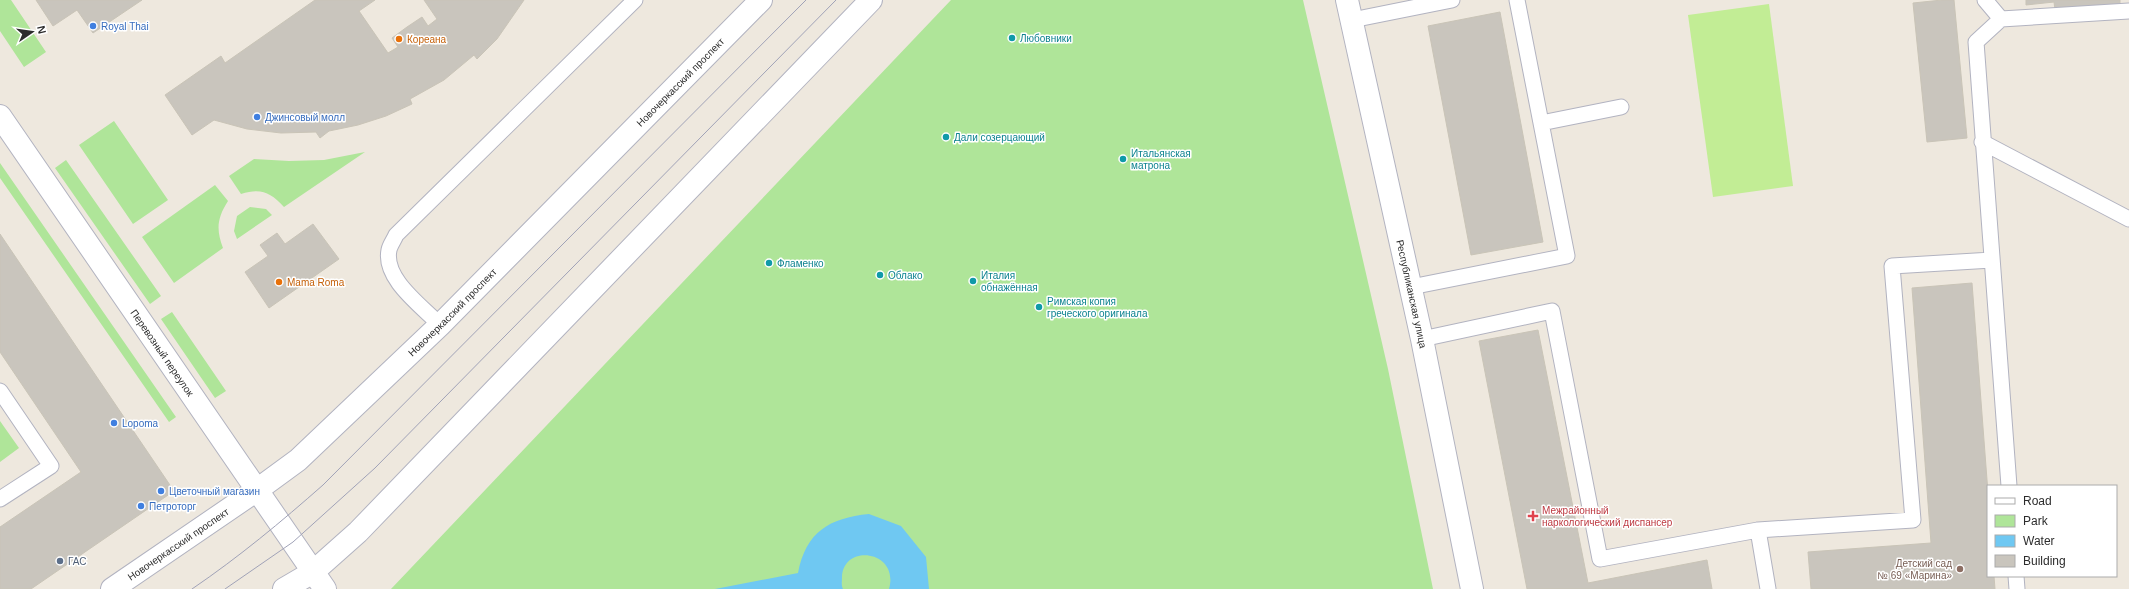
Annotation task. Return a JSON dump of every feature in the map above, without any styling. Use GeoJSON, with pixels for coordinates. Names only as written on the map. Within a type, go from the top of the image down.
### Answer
{"type":"FeatureCollection","features":[{"type":"Feature","properties":{"kind":"main road","name":"Новочеркасский проспект"},"geometry":{"type":"LineString","coordinates":[[112,589],[257,490],[298,460],[440,325],[761,0]]}},
{"type":"Feature","properties":{"kind":"main road"},"geometry":{"type":"LineString","coordinates":[[284,589],[319,580],[363,526],[871,0]]}},
{"type":"Feature","properties":{"kind":"main road","name":"Республиканская улица"},"geometry":{"type":"LineString","coordinates":[[1350,10],[1422,339],[1472,589]]}},
{"type":"Feature","properties":{"kind":"main road","name":"Перевозный переулок"},"geometry":{"type":"LineString","coordinates":[[0,116],[319,580]]}},
{"type":"Feature","properties":{"kind":"lane"},"geometry":{"type":"LineString","coordinates":[[440,325],[396,280],[389,266],[389,250],[396,235],[636,0]]}},
{"type":"Feature","properties":{"kind":"lane"},"geometry":{"type":"LineString","coordinates":[[1350,10],[1452,0]]}},
{"type":"Feature","properties":{"kind":"lane"},"geometry":{"type":"LineString","coordinates":[[1411,287],[1567,256],[1516,0]]}},
{"type":"Feature","properties":{"kind":"lane"},"geometry":{"type":"LineString","coordinates":[[1985,0],[2002,19]]}},
{"type":"Feature","properties":{"kind":"lane"},"geometry":{"type":"LineString","coordinates":[[2009,485],[1982,142],[1976,42],[2002,19],[2129,11]]}},
{"type":"Feature","properties":{"kind":"lane"},"geometry":{"type":"LineString","coordinates":[[1541,123],[1621,107]]}},
{"type":"Feature","properties":{"kind":"lane"},"geometry":{"type":"LineString","coordinates":[[1982,142],[2129,219]]}},
{"type":"Feature","properties":{"kind":"lane"},"geometry":{"type":"LineString","coordinates":[[1422,339],[1552,311],[1600,559],[1758,530],[1913,520],[1892,266],[1992,260]]}},
{"type":"Feature","properties":{"kind":"lane"},"geometry":{"type":"LineString","coordinates":[[0,391],[51,466],[0,499]]}},
{"type":"Feature","properties":{"kind":"lane"},"geometry":{"type":"LineString","coordinates":[[1758,530],[1768,589]]}},
{"type":"Feature","properties":{"kind":"lane"},"geometry":{"type":"LineString","coordinates":[[2016,577],[2017,589]]}},
{"type":"Feature","properties":{"kind":"green space"},"geometry":{"type":"Polygon","coordinates":[[[0,0],[11,0],[46,52],[24,67],[0,31],[0,0]]]}},
{"type":"Feature","properties":{"kind":"green space"},"geometry":{"type":"Polygon","coordinates":[[[951,0],[1303,0],[1388,369],[1433,589],[391,589],[951,0]]]}},
{"type":"Feature","properties":{"kind":"green space"},"geometry":{"type":"Polygon","coordinates":[[[1769,4],[1793,186],[1713,197],[1688,15],[1769,4]]]}},
{"type":"Feature","properties":{"kind":"green space"},"geometry":{"type":"Polygon","coordinates":[[[114,121],[168,200],[133,224],[79,145],[114,121]]]}},
{"type":"Feature","properties":{"kind":"green space"},"geometry":{"type":"Polygon","coordinates":[[[365,152],[284,207],[270,195],[265,193],[254,191],[241,194],[229,176],[254,159],[289,161],[324,160],[365,152]]]}},
{"type":"Feature","properties":{"kind":"green space"},"geometry":{"type":"Polygon","coordinates":[[[66,160],[161,296],[150,304],[55,168],[66,160]]]}},
{"type":"Feature","properties":{"kind":"green space"},"geometry":{"type":"Polygon","coordinates":[[[0,163],[176,417],[169,422],[0,178],[0,163]]]}},
{"type":"Feature","properties":{"kind":"green space"},"geometry":{"type":"Polygon","coordinates":[[[215,185],[228,201],[224,207],[219,224],[219,235],[223,248],[174,283],[142,237],[215,185]]]}},
{"type":"Feature","properties":{"kind":"green space"},"geometry":{"type":"Polygon","coordinates":[[[250,207],[266,209],[272,215],[237,239],[234,231],[237,216],[250,207]]]}},
{"type":"Feature","properties":{"kind":"green space"},"geometry":{"type":"Polygon","coordinates":[[[172,312],[226,391],[215,398],[161,319],[172,312]]]}},
{"type":"Feature","properties":{"kind":"green space"},"geometry":{"type":"Polygon","coordinates":[[[0,421],[19,448],[0,462],[0,421]]]}},
{"type":"Feature","properties":{"kind":"water"},"geometry":{"type":"Polygon","coordinates":[[[869,514],[901,526],[926,557],[929,589],[889,589],[890,576],[886,566],[879,559],[870,556],[860,556],[851,559],[845,566],[842,577],[843,589],[715,589],[798,573],[807,547],[813,537],[831,524],[842,519],[869,514]]]}},
{"type":"Feature","properties":{"kind":"building"},"geometry":{"type":"Polygon","coordinates":[[[36,0],[142,0],[93,33],[77,10],[53,26],[36,0]]]}},
{"type":"Feature","properties":{"kind":"building"},"geometry":{"type":"Polygon","coordinates":[[[315,0],[375,0],[359,11],[388,53],[398,47],[392,38],[407,27],[422,17],[428,26],[437,19],[424,0],[524,0],[497,39],[477,59],[474,55],[444,80],[410,99],[412,104],[386,116],[358,125],[329,131],[320,138],[316,132],[281,133],[247,129],[214,120],[192,135],[165,95],[221,56],[225,63],[315,0]]]}},
{"type":"Feature","properties":{"kind":"building"},"geometry":{"type":"Polygon","coordinates":[[[1954,0],[1967,138],[1927,142],[1913,3],[1954,0]]]}},
{"type":"Feature","properties":{"kind":"building"},"geometry":{"type":"Polygon","coordinates":[[[2026,0],[2120,0],[2120,4],[2055,10],[2054,2],[2026,5],[2026,0]]]}},
{"type":"Feature","properties":{"kind":"building"},"geometry":{"type":"Polygon","coordinates":[[[1500,12],[1543,242],[1471,255],[1428,26],[1500,12]]]}},
{"type":"Feature","properties":{"kind":"building"},"geometry":{"type":"Polygon","coordinates":[[[313,224],[339,259],[269,308],[245,272],[268,256],[260,245],[277,233],[285,244],[313,224]]]}},
{"type":"Feature","properties":{"kind":"building"},"geometry":{"type":"Polygon","coordinates":[[[0,234],[174,491],[31,589],[0,589],[0,527],[81,472],[0,352],[0,234]]]}},
{"type":"Feature","properties":{"kind":"building"},"geometry":{"type":"Polygon","coordinates":[[[1972,283],[1987,485],[1987,577],[1994,577],[1995,589],[1811,589],[1808,552],[1931,543],[1912,288],[1972,283]]]}},
{"type":"Feature","properties":{"kind":"building"},"geometry":{"type":"Polygon","coordinates":[[[1538,330],[1588,583],[1707,560],[1712,589],[1527,589],[1479,341],[1538,330]]]}},
{"type":"Feature","properties":{"kind":"tram line"},"geometry":{"type":"LineString","coordinates":[[192,589],[259,539],[323,485],[806,0]]}},
{"type":"Feature","properties":{"kind":"tram line"},"geometry":{"type":"LineString","coordinates":[[225,589],[293,542],[375,468],[836,0]]}},
{"type":"Feature","properties":{"kind":"place","name":"Royal Thai"},"geometry":{"type":"Point","coordinates":[93,26]}},
{"type":"Feature","properties":{"kind":"place","name":"Любовники"},"geometry":{"type":"Point","coordinates":[1012,38]}},
{"type":"Feature","properties":{"kind":"place","name":"Кореана"},"geometry":{"type":"Point","coordinates":[399,39]}},
{"type":"Feature","properties":{"kind":"place","name":"Джинсовый молл"},"geometry":{"type":"Point","coordinates":[257,117]}},
{"type":"Feature","properties":{"kind":"place","name":"Дали созерцающий"},"geometry":{"type":"Point","coordinates":[946,137]}},
{"type":"Feature","properties":{"kind":"place","name":"Итальянская матрона"},"geometry":{"type":"Point","coordinates":[1123,159]}},
{"type":"Feature","properties":{"kind":"place","name":"Фламенко"},"geometry":{"type":"Point","coordinates":[769,263]}},
{"type":"Feature","properties":{"kind":"place","name":"Облако"},"geometry":{"type":"Point","coordinates":[880,275]}},
{"type":"Feature","properties":{"kind":"place","name":"Италия обнажённая"},"geometry":{"type":"Point","coordinates":[973,281]}},
{"type":"Feature","properties":{"kind":"place","name":"Mama Roma"},"geometry":{"type":"Point","coordinates":[279,282]}},
{"type":"Feature","properties":{"kind":"place","name":"Римская копия греческого оригинала"},"geometry":{"type":"Point","coordinates":[1039,307]}},
{"type":"Feature","properties":{"kind":"place","name":"Lopoma"},"geometry":{"type":"Point","coordinates":[114,423]}},
{"type":"Feature","properties":{"kind":"place","name":"Цветочный магазин"},"geometry":{"type":"Point","coordinates":[161,491]}},
{"type":"Feature","properties":{"kind":"place","name":"Петроторг"},"geometry":{"type":"Point","coordinates":[141,506]}},
{"type":"Feature","properties":{"kind":"place","name":"Межрайонный наркологический диспансер"},"geometry":{"type":"Point","coordinates":[1533,516]}},
{"type":"Feature","properties":{"kind":"place","name":"ГАС"},"geometry":{"type":"Point","coordinates":[60,561]}},
{"type":"Feature","properties":{"kind":"place","name":"Детский сад № 69 «Марина»"},"geometry":{"type":"Point","coordinates":[1960,569]}}]}
